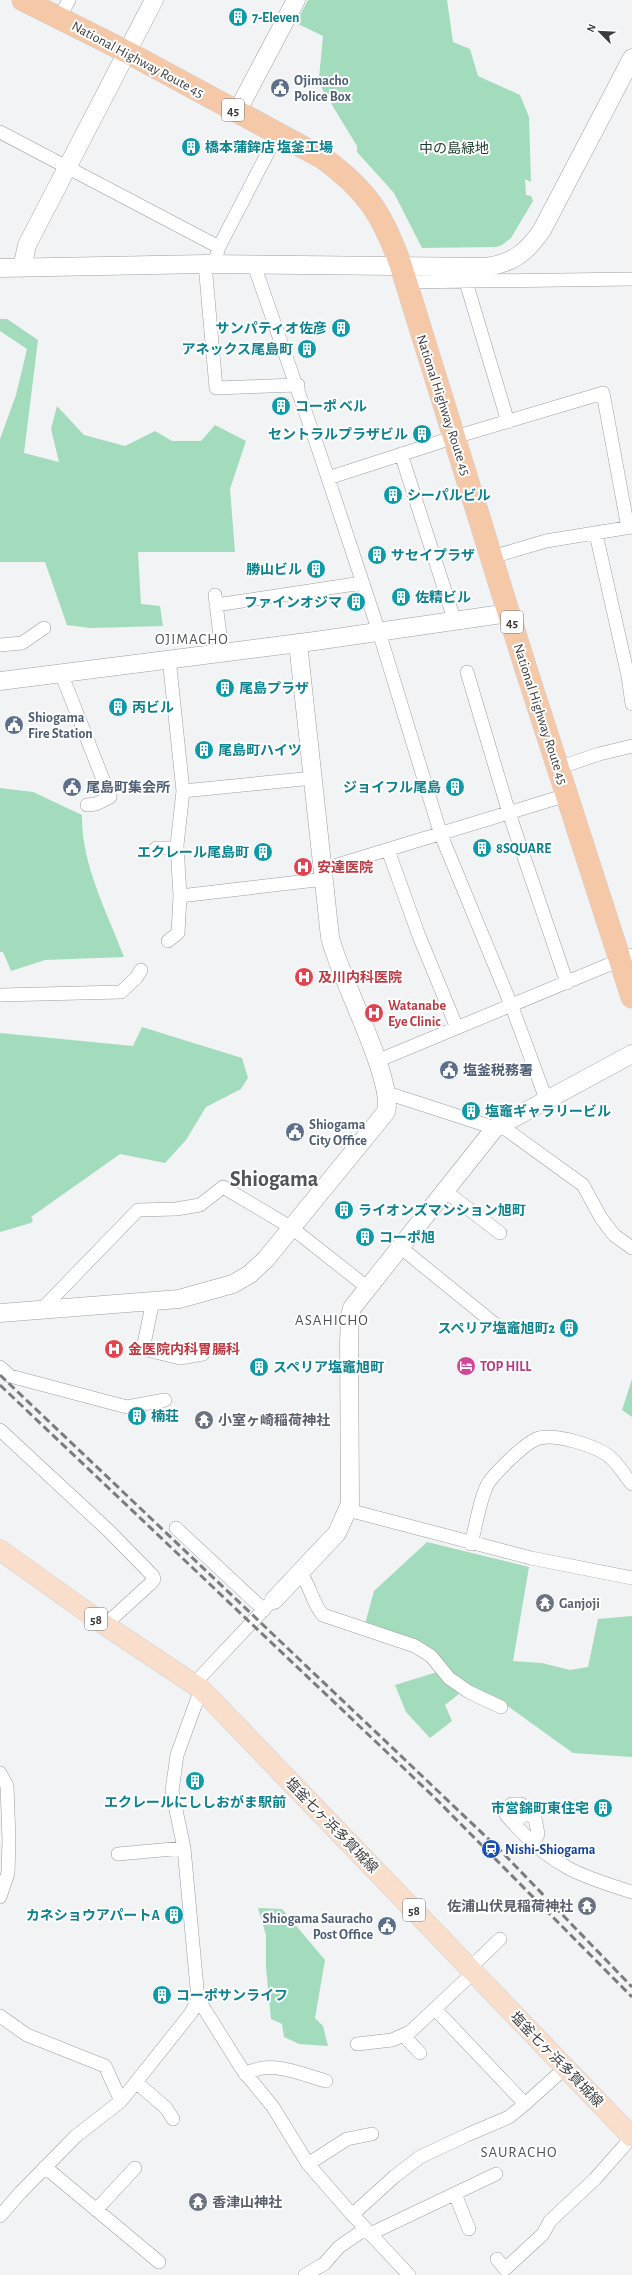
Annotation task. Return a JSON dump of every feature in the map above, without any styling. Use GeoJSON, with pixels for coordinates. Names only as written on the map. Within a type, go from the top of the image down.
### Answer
{"type":"FeatureCollection","features":[{"type":"Feature","properties":{"kind":"highway","name":"National Highway Route 45"},"geometry":{"type":"LineString","coordinates":[[23,0],[64,9],[127,52],[323,158],[344,174],[364,193],[379,215],[392,240],[403,274],[566,795],[626,958],[632,997]]}},
{"type":"Feature","properties":{"kind":"main road","name":"塩釜七ヶ浜多賀城線"},"geometry":{"type":"LineString","coordinates":[[0,1550],[196,1692],[472,1970],[632,2137]]}},
{"type":"Feature","properties":{"kind":"street"},"geometry":{"type":"LineString","coordinates":[[22,268],[27,245],[154,0]]}},
{"type":"Feature","properties":{"kind":"street"},"geometry":{"type":"LineString","coordinates":[[237,112],[296,0]]}},
{"type":"Feature","properties":{"kind":"street"},"geometry":{"type":"LineString","coordinates":[[403,274],[501,265],[526,252],[542,230],[632,58]]}},
{"type":"Feature","properties":{"kind":"street"},"geometry":{"type":"LineString","coordinates":[[0,132],[67,168],[213,259]]}},
{"type":"Feature","properties":{"kind":"street"},"geometry":{"type":"LineString","coordinates":[[278,133],[213,259],[216,388],[298,385]]}},
{"type":"Feature","properties":{"kind":"street"},"geometry":{"type":"LineString","coordinates":[[0,268],[213,259],[254,265],[403,274],[466,282],[632,279]]}},
{"type":"Feature","properties":{"kind":"street"},"geometry":{"type":"LineString","coordinates":[[254,265],[298,385],[379,632],[441,835],[512,1007],[546,1099]]}},
{"type":"Feature","properties":{"kind":"street"},"geometry":{"type":"LineString","coordinates":[[466,282],[508,422]]}},
{"type":"Feature","properties":{"kind":"street"},"geometry":{"type":"LineString","coordinates":[[328,478],[454,437],[603,393],[630,527],[596,534],[546,541],[492,557]]}},
{"type":"Feature","properties":{"kind":"street"},"geometry":{"type":"LineString","coordinates":[[401,454],[455,622]]}},
{"type":"Feature","properties":{"kind":"street"},"geometry":{"type":"LineString","coordinates":[[596,534],[628,676],[632,704]]}},
{"type":"Feature","properties":{"kind":"street"},"geometry":{"type":"LineString","coordinates":[[222,652],[216,600],[362,583]]}},
{"type":"Feature","properties":{"kind":"street"},"geometry":{"type":"LineString","coordinates":[[0,680],[298,643],[455,622],[509,613]]}},
{"type":"Feature","properties":{"kind":"street"},"geometry":{"type":"LineString","coordinates":[[0,646],[22,643],[44,628]]}},
{"type":"Feature","properties":{"kind":"street"},"geometry":{"type":"LineString","coordinates":[[0,1313],[43,1308],[180,1299],[233,1284],[250,1274],[266,1259],[381,1119],[387,1106],[387,1093],[377,1061],[336,962],[330,937],[298,643]]}},
{"type":"Feature","properties":{"kind":"street"},"geometry":{"type":"LineString","coordinates":[[168,940],[178,933],[180,896],[177,848],[183,791],[169,658]]}},
{"type":"Feature","properties":{"kind":"street"},"geometry":{"type":"LineString","coordinates":[[467,672],[509,813],[567,983]]}},
{"type":"Feature","properties":{"kind":"street"},"geometry":{"type":"LineString","coordinates":[[61,673],[110,797],[96,804],[87,805]]}},
{"type":"Feature","properties":{"kind":"street"},"geometry":{"type":"LineString","coordinates":[[558,768],[599,754],[632,746]]}},
{"type":"Feature","properties":{"kind":"street"},"geometry":{"type":"LineString","coordinates":[[183,791],[313,778]]}},
{"type":"Feature","properties":{"kind":"street"},"geometry":{"type":"LineString","coordinates":[[180,896],[324,874],[388,850],[441,835],[566,795]]}},
{"type":"Feature","properties":{"kind":"street"},"geometry":{"type":"LineString","coordinates":[[156,848],[177,848]]}},
{"type":"Feature","properties":{"kind":"street"},"geometry":{"type":"LineString","coordinates":[[388,850],[419,936],[457,1028]]}},
{"type":"Feature","properties":{"kind":"street"},"geometry":{"type":"LineString","coordinates":[[377,1061],[512,1007],[626,958]]}},
{"type":"Feature","properties":{"kind":"street"},"geometry":{"type":"LineString","coordinates":[[0,995],[121,992],[136,978],[141,970]]}},
{"type":"Feature","properties":{"kind":"street"},"geometry":{"type":"LineString","coordinates":[[409,2275],[352,2215],[308,2164],[273,2107],[245,2074],[198,1999],[184,1848],[172,1791],[177,1755],[196,1692],[269,1605],[337,1533],[348,1510],[352,1496],[350,1316],[352,1308],[498,1127],[546,1099],[632,1054]]}},
{"type":"Feature","properties":{"kind":"street"},"geometry":{"type":"LineString","coordinates":[[387,1093],[498,1127],[583,1185],[601,1218],[614,1236],[632,1248]]}},
{"type":"Feature","properties":{"kind":"street"},"geometry":{"type":"LineString","coordinates":[[43,1308],[138,1210],[176,1209],[200,1205],[223,1187],[292,1228],[368,1288]]}},
{"type":"Feature","properties":{"kind":"street"},"geometry":{"type":"LineString","coordinates":[[445,1191],[500,1233]]}},
{"type":"Feature","properties":{"kind":"street"},"geometry":{"type":"LineString","coordinates":[[400,1247],[496,1325]]}},
{"type":"Feature","properties":{"kind":"street"},"geometry":{"type":"LineString","coordinates":[[152,1300],[143,1349],[180,1358],[204,1354]]}},
{"type":"Feature","properties":{"kind":"street"},"geometry":{"type":"LineString","coordinates":[[0,1366],[10,1376],[127,1407],[165,1400]]}},
{"type":"Feature","properties":{"kind":"street"},"geometry":{"type":"LineString","coordinates":[[0,1430],[109,1531],[153,1576],[154,1579],[151,1583],[105,1625]]}},
{"type":"Feature","properties":{"kind":"street"},"geometry":{"type":"LineString","coordinates":[[471,1544],[488,1483],[522,1448],[537,1439],[550,1438],[584,1444],[597,1448],[612,1459],[632,1484]]}},
{"type":"Feature","properties":{"kind":"street"},"geometry":{"type":"LineString","coordinates":[[348,1510],[471,1544],[531,1558],[632,1578]]}},
{"type":"Feature","properties":{"kind":"street"},"geometry":{"type":"LineString","coordinates":[[176,1528],[269,1605]]}},
{"type":"Feature","properties":{"kind":"street"},"geometry":{"type":"LineString","coordinates":[[299,1572],[305,1578],[315,1606],[323,1615],[415,1646],[430,1656],[449,1678],[469,1692],[500,1708]]}},
{"type":"Feature","properties":{"kind":"street"},"geometry":{"type":"LineString","coordinates":[[0,1773],[7,1786],[10,1840],[8,1873],[0,1897]]}},
{"type":"Feature","properties":{"kind":"street"},"geometry":{"type":"LineString","coordinates":[[533,1844],[538,1834],[535,1818],[527,1814],[523,1815],[517,1822],[516,1826],[533,1844],[568,1869],[632,1892]]}},
{"type":"Feature","properties":{"kind":"street"},"geometry":{"type":"LineString","coordinates":[[118,1854],[184,1848]]}},
{"type":"Feature","properties":{"kind":"street"},"geometry":{"type":"LineString","coordinates":[[357,2044],[392,2040],[410,2032],[435,2009],[500,1939]]}},
{"type":"Feature","properties":{"kind":"street"},"geometry":{"type":"LineString","coordinates":[[0,2216],[76,2136],[121,2101],[191,2013],[198,1999]]}},
{"type":"Feature","properties":{"kind":"street"},"geometry":{"type":"LineString","coordinates":[[435,2009],[525,2104]]}},
{"type":"Feature","properties":{"kind":"street"},"geometry":{"type":"LineString","coordinates":[[0,2016],[27,2035],[105,2066],[121,2101]]}},
{"type":"Feature","properties":{"kind":"street"},"geometry":{"type":"LineString","coordinates":[[403,2035],[420,2053]]}},
{"type":"Feature","properties":{"kind":"street"},"geometry":{"type":"LineString","coordinates":[[245,2074],[254,2069],[287,2068],[326,2081]]}},
{"type":"Feature","properties":{"kind":"street"},"geometry":{"type":"LineString","coordinates":[[352,2215],[395,2176],[420,2157],[509,2117],[565,2068]]}},
{"type":"Feature","properties":{"kind":"street"},"geometry":{"type":"LineString","coordinates":[[136,2082],[166,2108],[173,2119]]}},
{"type":"Feature","properties":{"kind":"street"},"geometry":{"type":"LineString","coordinates":[[308,2164],[347,2139],[372,2134]]}},
{"type":"Feature","properties":{"kind":"street"},"geometry":{"type":"LineString","coordinates":[[496,2259],[505,2269],[543,2234],[550,2221],[595,2178],[632,2137]]}},
{"type":"Feature","properties":{"kind":"street"},"geometry":{"type":"LineString","coordinates":[[45,2167],[159,2262]]}},
{"type":"Feature","properties":{"kind":"street"},"geometry":{"type":"LineString","coordinates":[[96,2210],[135,2168]]}},
{"type":"Feature","properties":{"kind":"street"},"geometry":{"type":"LineString","coordinates":[[305,2275],[324,2264],[339,2247],[367,2231],[455,2194],[496,2174]]}},
{"type":"Feature","properties":{"kind":"street"},"geometry":{"type":"LineString","coordinates":[[455,2194],[469,2229]]}},
{"type":"Feature","properties":{"kind":"green space","name":"中の島緑地"},"geometry":{"type":"Polygon","coordinates":[[[308,0],[447,0],[453,42],[470,49],[478,76],[520,95],[529,117],[531,182],[525,179],[526,195],[531,196],[533,201],[511,238],[502,245],[496,247],[422,248],[394,193],[357,152],[357,146],[321,87],[319,78],[323,36],[296,23],[308,0]]]}},
{"type":"Feature","properties":{"kind":"green space"},"geometry":{"type":"Polygon","coordinates":[[[0,319],[7,319],[38,340],[24,453],[59,462],[51,429],[57,406],[84,435],[125,446],[155,431],[172,441],[201,441],[215,425],[246,441],[230,489],[235,552],[138,552],[141,604],[160,606],[163,626],[90,628],[67,625],[45,562],[0,562],[0,439],[16,395],[27,349],[0,331],[0,319]]]}},
{"type":"Feature","properties":{"kind":"green space"},"geometry":{"type":"Polygon","coordinates":[[[0,788],[33,792],[82,815],[83,833],[90,870],[124,957],[45,960],[11,971],[3,952],[0,952],[0,788]]]}},
{"type":"Feature","properties":{"kind":"green space"},"geometry":{"type":"Polygon","coordinates":[[[142,1027],[242,1058],[248,1078],[241,1089],[206,1107],[186,1140],[165,1163],[120,1154],[31,1217],[33,1220],[31,1223],[0,1232],[0,1033],[133,1046],[142,1027]]]}},
{"type":"Feature","properties":{"kind":"green space"},"geometry":{"type":"Polygon","coordinates":[[[632,1379],[632,1417],[622,1410],[632,1379]]]}},
{"type":"Feature","properties":{"kind":"green space"},"geometry":{"type":"Polygon","coordinates":[[[427,1542],[529,1567],[513,1661],[542,1663],[570,1670],[588,1667],[598,1619],[632,1616],[632,1757],[573,1753],[502,1702],[451,1677],[431,1651],[365,1624],[374,1591],[427,1542]]]}},
{"type":"Feature","properties":{"kind":"green space"},"geometry":{"type":"Polygon","coordinates":[[[437,1672],[459,1694],[445,1705],[452,1721],[430,1738],[406,1712],[395,1685],[437,1672]]]}},
{"type":"Feature","properties":{"kind":"green space"},"geometry":{"type":"Polygon","coordinates":[[[258,1908],[282,1909],[325,1960],[315,2018],[323,2026],[328,2046],[299,2044],[284,2037],[282,2024],[271,2019],[266,1967],[266,1935],[258,1908]]]}},
{"type":"Feature","properties":{"kind":"railway"},"geometry":{"type":"LineString","coordinates":[[0,1375],[501,1851],[632,1987]]}},
{"type":"Feature","properties":{"kind":"railway"},"geometry":{"type":"LineString","coordinates":[[0,1385],[433,1796],[632,1997]]}},
{"type":"Feature","properties":{"kind":"place","name":"7-Eleven"},"geometry":{"type":"Point","coordinates":[238,17]}},
{"type":"Feature","properties":{"kind":"place","name":"Ojimacho Police Box"},"geometry":{"type":"Point","coordinates":[280,88]}},
{"type":"Feature","properties":{"kind":"place","name":"橋本蒲鉾店 塩釜工場"},"geometry":{"type":"Point","coordinates":[191,147]}},
{"type":"Feature","properties":{"kind":"place","name":"サンパティオ佐彦"},"geometry":{"type":"Point","coordinates":[341,328]}},
{"type":"Feature","properties":{"kind":"place","name":"アネックス尾島町"},"geometry":{"type":"Point","coordinates":[307,349]}},
{"type":"Feature","properties":{"kind":"place","name":"コーポ ベル"},"geometry":{"type":"Point","coordinates":[281,406]}},
{"type":"Feature","properties":{"kind":"place","name":"セントラルプラザビル"},"geometry":{"type":"Point","coordinates":[422,434]}},
{"type":"Feature","properties":{"kind":"place","name":"シーパルビル"},"geometry":{"type":"Point","coordinates":[393,495]}},
{"type":"Feature","properties":{"kind":"place","name":"サセイプラザ"},"geometry":{"type":"Point","coordinates":[377,555]}},
{"type":"Feature","properties":{"kind":"place","name":"勝山ビル"},"geometry":{"type":"Point","coordinates":[316,569]}},
{"type":"Feature","properties":{"kind":"place","name":"佐精ビル"},"geometry":{"type":"Point","coordinates":[401,597]}},
{"type":"Feature","properties":{"kind":"place","name":"ファインオジマ"},"geometry":{"type":"Point","coordinates":[356,602]}},
{"type":"Feature","properties":{"kind":"place","name":"尾島プラザ"},"geometry":{"type":"Point","coordinates":[225,688]}},
{"type":"Feature","properties":{"kind":"place","name":"丙ビル"},"geometry":{"type":"Point","coordinates":[118,707]}},
{"type":"Feature","properties":{"kind":"place","name":"Shiogama Fire Station"},"geometry":{"type":"Point","coordinates":[14,725]}},
{"type":"Feature","properties":{"kind":"place","name":"尾島町ハイツ"},"geometry":{"type":"Point","coordinates":[204,750]}},
{"type":"Feature","properties":{"kind":"place","name":"尾島町集会所"},"geometry":{"type":"Point","coordinates":[72,787]}},
{"type":"Feature","properties":{"kind":"place","name":"ジョイフル尾島"},"geometry":{"type":"Point","coordinates":[455,787]}},
{"type":"Feature","properties":{"kind":"place","name":"8SQUARE"},"geometry":{"type":"Point","coordinates":[482,848]}},
{"type":"Feature","properties":{"kind":"place","name":"エクレール尾島町"},"geometry":{"type":"Point","coordinates":[263,852]}},
{"type":"Feature","properties":{"kind":"place","name":"安達医院"},"geometry":{"type":"Point","coordinates":[303,867]}},
{"type":"Feature","properties":{"kind":"place","name":"及川内科医院"},"geometry":{"type":"Point","coordinates":[304,977]}},
{"type":"Feature","properties":{"kind":"place","name":"Watanabe Eye Clinic"},"geometry":{"type":"Point","coordinates":[374,1013]}},
{"type":"Feature","properties":{"kind":"place","name":"塩釜税務署"},"geometry":{"type":"Point","coordinates":[449,1070]}},
{"type":"Feature","properties":{"kind":"place","name":"塩竈ギャラリービル"},"geometry":{"type":"Point","coordinates":[471,1111]}},
{"type":"Feature","properties":{"kind":"place","name":"Shiogama City Office"},"geometry":{"type":"Point","coordinates":[295,1132]}},
{"type":"Feature","properties":{"kind":"place","name":"ライオンズマンション旭町"},"geometry":{"type":"Point","coordinates":[344,1210]}},
{"type":"Feature","properties":{"kind":"place","name":"コーポ旭"},"geometry":{"type":"Point","coordinates":[365,1237]}},
{"type":"Feature","properties":{"kind":"place","name":"スペリア塩竈旭町2"},"geometry":{"type":"Point","coordinates":[569,1328]}},
{"type":"Feature","properties":{"kind":"place","name":"金医院内科胃腸科"},"geometry":{"type":"Point","coordinates":[114,1349]}},
{"type":"Feature","properties":{"kind":"place","name":"TOP HILL"},"geometry":{"type":"Point","coordinates":[466,1366]}},
{"type":"Feature","properties":{"kind":"place","name":"スペリア塩竈旭町"},"geometry":{"type":"Point","coordinates":[259,1367]}},
{"type":"Feature","properties":{"kind":"place","name":"楠荘"},"geometry":{"type":"Point","coordinates":[137,1416]}},
{"type":"Feature","properties":{"kind":"place","name":"小室ヶ崎稲荷神社"},"geometry":{"type":"Point","coordinates":[204,1420]}},
{"type":"Feature","properties":{"kind":"place","name":"Ganjoji"},"geometry":{"type":"Point","coordinates":[545,1603]}},
{"type":"Feature","properties":{"kind":"place","name":"エクレールにししおがま駅前"},"geometry":{"type":"Point","coordinates":[195,1781]}},
{"type":"Feature","properties":{"kind":"place","name":"市営錦町東住宅"},"geometry":{"type":"Point","coordinates":[603,1808]}},
{"type":"Feature","properties":{"kind":"place","name":"Nishi-Shiogama"},"geometry":{"type":"Point","coordinates":[491,1849]}},
{"type":"Feature","properties":{"kind":"place","name":"佐浦山伏見稲荷神社"},"geometry":{"type":"Point","coordinates":[587,1906]}},
{"type":"Feature","properties":{"kind":"place","name":"カネショウアパートA"},"geometry":{"type":"Point","coordinates":[174,1915]}},
{"type":"Feature","properties":{"kind":"place","name":"Shiogama Sauracho Post Office"},"geometry":{"type":"Point","coordinates":[387,1926]}},
{"type":"Feature","properties":{"kind":"place","name":"コーポサンライフ"},"geometry":{"type":"Point","coordinates":[162,1995]}},
{"type":"Feature","properties":{"kind":"place","name":"香津山神社"},"geometry":{"type":"Point","coordinates":[198,2202]}},
{"type":"Feature","properties":{"kind":"district","name":"OJIMACHO"},"geometry":{"type":"Point","coordinates":[192,639]}},
{"type":"Feature","properties":{"kind":"district","name":"Shiogama"},"geometry":{"type":"Point","coordinates":[274,1178]}},
{"type":"Feature","properties":{"kind":"district","name":"ASAHICHO"},"geometry":{"type":"Point","coordinates":[332,1320]}},
{"type":"Feature","properties":{"kind":"district","name":"SAURACHO"},"geometry":{"type":"Point","coordinates":[519,2152]}}]}
